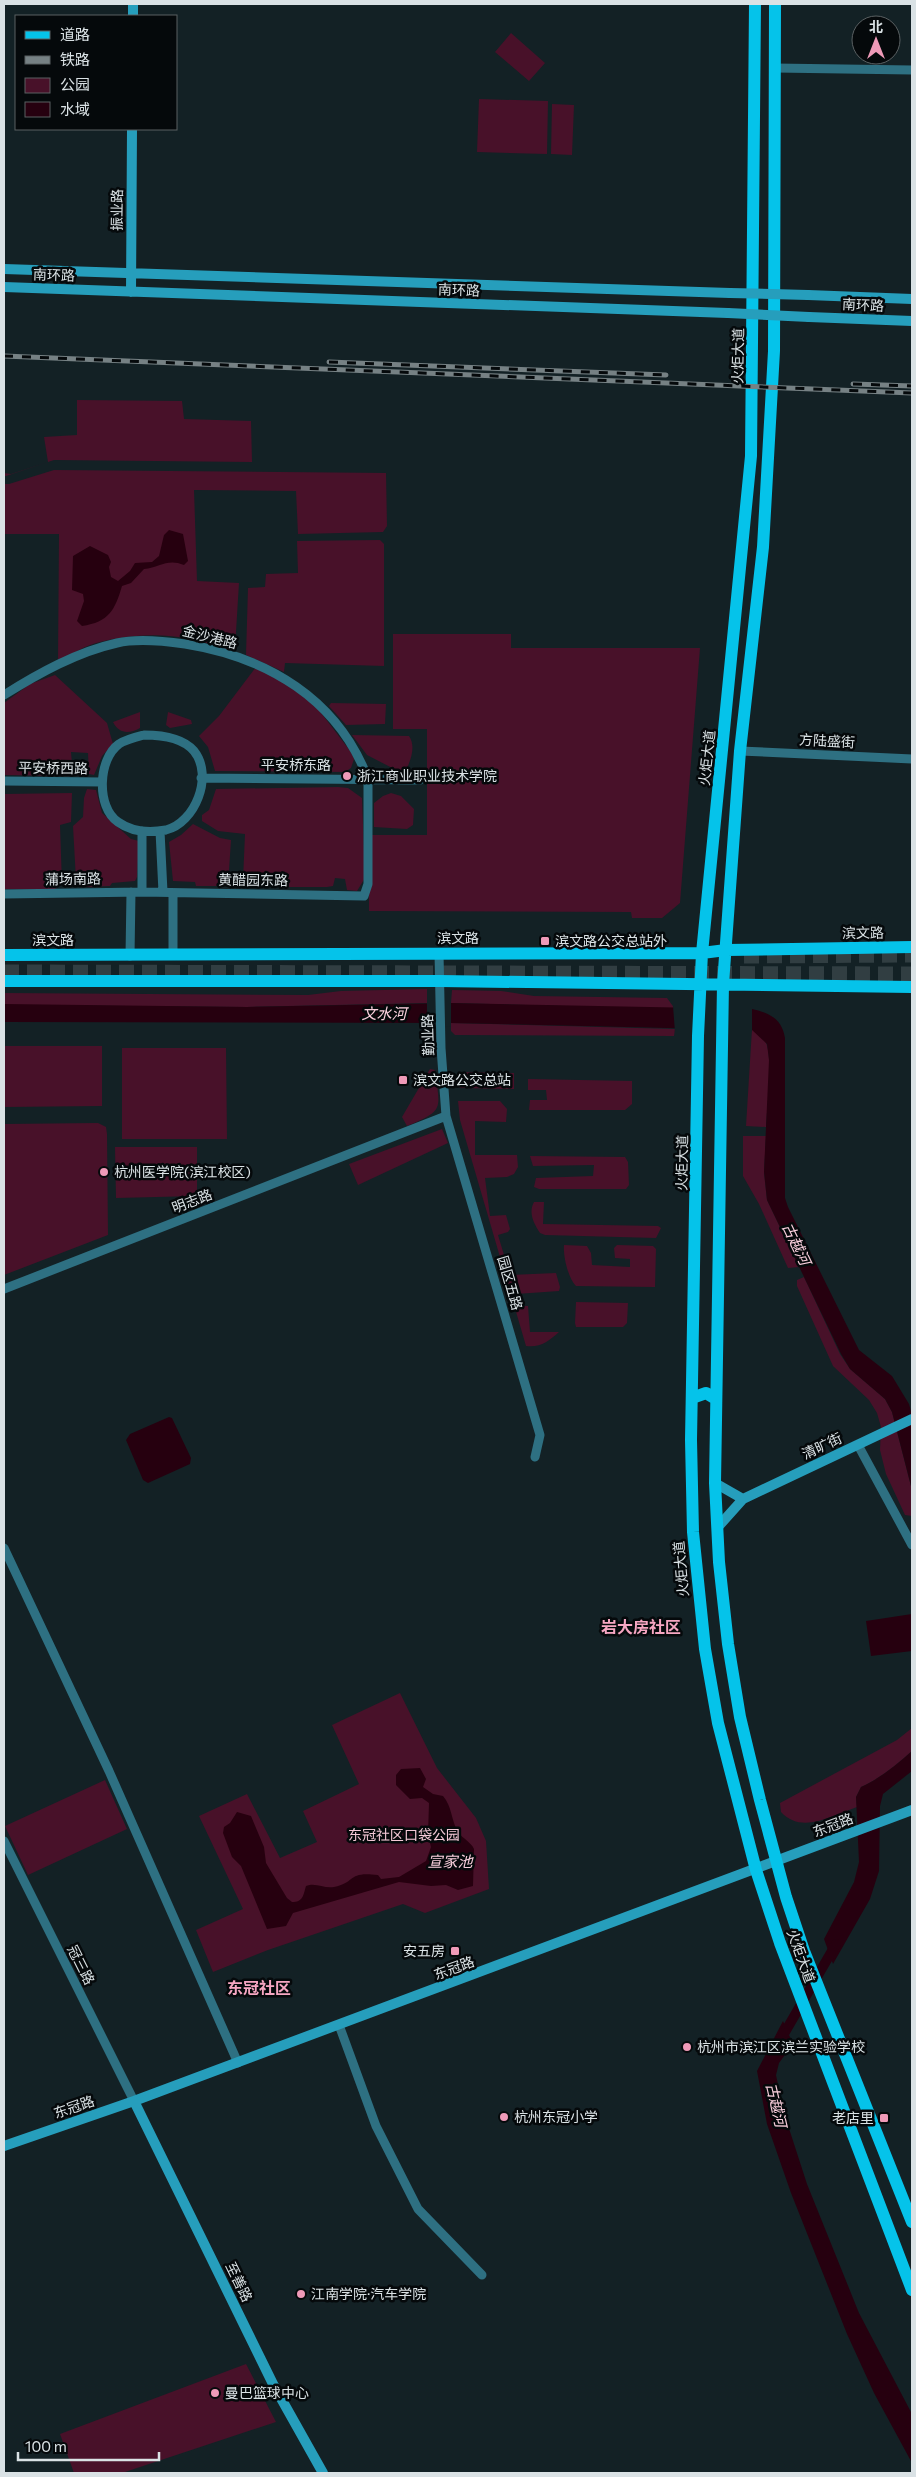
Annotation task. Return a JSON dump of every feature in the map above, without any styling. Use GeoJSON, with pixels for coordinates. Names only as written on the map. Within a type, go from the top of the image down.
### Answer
{"type":"FeatureCollection","features":[{"type":"Feature","properties":{"kind":"main road","name":"火炬大道"},"geometry":{"type":"LineString","coordinates":[[755,4],[751,456],[702,953],[698,1036],[692,1398],[693,1532],[705,1649],[718,1723],[756,1870],[796,1986],[912,2290]]}},
{"type":"Feature","properties":{"kind":"main road","name":"火炬大道"},"geometry":{"type":"LineString","coordinates":[[775,4],[774,352],[770,447],[763,548],[740,751],[722,1001],[715,1484],[717,1528],[728,1644],[740,1717],[777,1861],[804,1950],[912,2222]]}},
{"type":"Feature","properties":{"kind":"main road","name":"振业路"},"geometry":{"type":"LineString","coordinates":[[131,292],[132,130]]}},
{"type":"Feature","properties":{"kind":"main road","name":"南环路"},"geometry":{"type":"LineString","coordinates":[[4,269],[912,299]]}},
{"type":"Feature","properties":{"kind":"main road","name":"南环路"},"geometry":{"type":"LineString","coordinates":[[4,287],[912,321]]}},
{"type":"Feature","properties":{"kind":"main road","name":"滨文路"},"geometry":{"type":"LineString","coordinates":[[4,955],[702,953],[726,950],[912,947]]}},
{"type":"Feature","properties":{"kind":"main road"},"geometry":{"type":"LineString","coordinates":[[4,982],[440,988],[701,983],[912,987]]}},
{"type":"Feature","properties":{"kind":"main road"},"geometry":{"type":"LineString","coordinates":[[692,1398],[706,1393],[716,1399]]}},
{"type":"Feature","properties":{"kind":"main road","name":"清旷街"},"geometry":{"type":"LineString","coordinates":[[717,1528],[743,1499],[912,1419]]}},
{"type":"Feature","properties":{"kind":"main road"},"geometry":{"type":"LineString","coordinates":[[715,1484],[743,1499]]}},
{"type":"Feature","properties":{"kind":"main road","name":"东冠路"},"geometry":{"type":"LineString","coordinates":[[4,2146],[238,2063],[912,1810]]}},
{"type":"Feature","properties":{"kind":"main road","name":"至善路"},"geometry":{"type":"LineString","coordinates":[[134,2101],[273,2384],[322,2473]]}},
{"type":"Feature","properties":{"kind":"street"},"geometry":{"type":"LineString","coordinates":[[775,68],[912,70]]}},
{"type":"Feature","properties":{"kind":"street","name":"金沙港路"},"geometry":{"type":"LineString","coordinates":[[4,695],[40,672],[119,642],[167,641],[203,647],[261,665],[318,704],[342,731],[362,764],[368,779]]}},
{"type":"Feature","properties":{"kind":"street"},"geometry":{"type":"LineString","coordinates":[[144,735],[166,736],[194,751],[199,762],[201,778],[194,808],[187,818],[176,827],[160,831],[142,831],[117,822],[105,800],[102,782],[104,767],[118,745],[131,738],[144,735]]}},
{"type":"Feature","properties":{"kind":"street","name":"方陆盛街"},"geometry":{"type":"LineString","coordinates":[[740,751],[912,759]]}},
{"type":"Feature","properties":{"kind":"street","name":"平安桥东路"},"geometry":{"type":"LineString","coordinates":[[201,778],[420,780]]}},
{"type":"Feature","properties":{"kind":"street","name":"黄醋园东路"},"geometry":{"type":"LineString","coordinates":[[142,892],[364,896],[368,884],[368,779]]}},
{"type":"Feature","properties":{"kind":"street","name":"平安桥西路"},"geometry":{"type":"LineString","coordinates":[[4,780],[102,782]]}},
{"type":"Feature","properties":{"kind":"street"},"geometry":{"type":"LineString","coordinates":[[142,831],[142,892]]}},
{"type":"Feature","properties":{"kind":"street"},"geometry":{"type":"LineString","coordinates":[[160,831],[162,892]]}},
{"type":"Feature","properties":{"kind":"street"},"geometry":{"type":"LineString","coordinates":[[130,956],[131,892]]}},
{"type":"Feature","properties":{"kind":"street","name":"蒲场南路"},"geometry":{"type":"LineString","coordinates":[[4,894],[142,892]]}},
{"type":"Feature","properties":{"kind":"street"},"geometry":{"type":"LineString","coordinates":[[173,893],[173,956]]}},
{"type":"Feature","properties":{"kind":"street","name":"勤业路"},"geometry":{"type":"LineString","coordinates":[[439,953],[446,1116]]}},
{"type":"Feature","properties":{"kind":"street","name":"明志路"},"geometry":{"type":"LineString","coordinates":[[4,1289],[446,1116]]}},
{"type":"Feature","properties":{"kind":"street","name":"园区五路"},"geometry":{"type":"LineString","coordinates":[[446,1116],[540,1435],[534,1457]]}},
{"type":"Feature","properties":{"kind":"street"},"geometry":{"type":"LineString","coordinates":[[858,1445],[912,1544]]}},
{"type":"Feature","properties":{"kind":"street"},"geometry":{"type":"LineString","coordinates":[[4,1548],[109,1771],[238,2063]]}},
{"type":"Feature","properties":{"kind":"street","name":"冠三路"},"geometry":{"type":"LineString","coordinates":[[4,1841],[134,2101]]}},
{"type":"Feature","properties":{"kind":"street"},"geometry":{"type":"LineString","coordinates":[[339,2025],[376,2126],[418,2209],[482,2275]]}},
{"type":"Feature","properties":{"kind":"green space"},"geometry":{"type":"Polygon","coordinates":[[[511,33],[545,63],[529,81],[495,52],[511,33]]]}},
{"type":"Feature","properties":{"kind":"green space"},"geometry":{"type":"Polygon","coordinates":[[[479,99],[548,101],[547,154],[477,152],[479,99]]]}},
{"type":"Feature","properties":{"kind":"green space"},"geometry":{"type":"Polygon","coordinates":[[[552,104],[574,105],[572,155],[551,154],[552,104]]]}},
{"type":"Feature","properties":{"kind":"green space"},"geometry":{"type":"Polygon","coordinates":[[[77,400],[182,401],[184,419],[251,421],[252,462],[54,460],[48,462],[44,437],[77,435],[77,400]]]}},
{"type":"Feature","properties":{"kind":"green space"},"geometry":{"type":"Polygon","coordinates":[[[48,462],[6,476],[4,476],[4,473],[11,474],[48,462]]]}},
{"type":"Feature","properties":{"kind":"green space"},"geometry":{"type":"Polygon","coordinates":[[[54,470],[386,473],[387,526],[383,532],[298,534],[296,491],[194,490],[197,581],[239,583],[235,648],[228,651],[197,640],[181,637],[132,636],[94,643],[58,662],[59,534],[4,534],[4,484],[54,470]]]}},
{"type":"Feature","properties":{"kind":"green space"},"geometry":{"type":"Polygon","coordinates":[[[380,540],[384,544],[384,666],[285,663],[284,672],[246,655],[248,588],[265,587],[266,574],[298,573],[297,541],[380,540]]]}},
{"type":"Feature","properties":{"kind":"green space"},"geometry":{"type":"Polygon","coordinates":[[[393,634],[511,634],[511,648],[700,648],[680,903],[662,918],[632,918],[631,912],[369,911],[369,835],[427,835],[427,729],[393,729],[393,634]]]}},
{"type":"Feature","properties":{"kind":"green space"},"geometry":{"type":"Polygon","coordinates":[[[256,667],[278,678],[315,705],[351,752],[354,759],[351,768],[345,772],[215,771],[208,747],[199,736],[219,716],[256,667]]]}},
{"type":"Feature","properties":{"kind":"green space"},"geometry":{"type":"Polygon","coordinates":[[[55,675],[107,723],[113,744],[102,756],[94,775],[89,774],[88,753],[71,752],[73,776],[4,775],[4,703],[30,684],[55,675]]]}},
{"type":"Feature","properties":{"kind":"green space"},"geometry":{"type":"Polygon","coordinates":[[[331,703],[386,704],[385,724],[346,725],[329,706],[331,703]]]}},
{"type":"Feature","properties":{"kind":"green space"},"geometry":{"type":"Polygon","coordinates":[[[140,712],[140,728],[136,730],[121,731],[113,722],[140,712]]]}},
{"type":"Feature","properties":{"kind":"green space"},"geometry":{"type":"Polygon","coordinates":[[[168,712],[191,720],[192,724],[170,728],[166,725],[168,712]]]}},
{"type":"Feature","properties":{"kind":"green space"},"geometry":{"type":"Polygon","coordinates":[[[352,735],[409,736],[412,749],[406,770],[400,772],[367,755],[352,735]]]}},
{"type":"Feature","properties":{"kind":"green space"},"geometry":{"type":"Polygon","coordinates":[[[348,788],[362,798],[365,878],[357,891],[347,890],[345,879],[335,878],[333,886],[327,887],[247,887],[243,880],[245,834],[218,831],[202,821],[202,815],[209,810],[216,789],[348,788]]]}},
{"type":"Feature","properties":{"kind":"green space"},"geometry":{"type":"Polygon","coordinates":[[[87,789],[96,790],[102,813],[131,839],[139,841],[137,877],[135,881],[112,883],[110,886],[87,887],[76,880],[73,826],[83,817],[84,798],[87,789]]]}},
{"type":"Feature","properties":{"kind":"green space"},"geometry":{"type":"Polygon","coordinates":[[[72,793],[71,822],[60,825],[62,884],[55,889],[4,889],[4,794],[72,793]]]}},
{"type":"Feature","properties":{"kind":"green space"},"geometry":{"type":"Polygon","coordinates":[[[391,793],[401,796],[414,809],[413,825],[407,829],[374,827],[374,803],[391,793]]]}},
{"type":"Feature","properties":{"kind":"green space"},"geometry":{"type":"Polygon","coordinates":[[[193,824],[220,838],[231,840],[228,886],[196,886],[195,882],[173,881],[169,842],[181,835],[193,824]]]}},
{"type":"Feature","properties":{"kind":"green space"},"geometry":{"type":"Polygon","coordinates":[[[427,989],[427,1003],[247,1007],[4,1005],[4,993],[308,995],[341,991],[427,989]]]}},
{"type":"Feature","properties":{"kind":"green space"},"geometry":{"type":"Polygon","coordinates":[[[452,990],[501,991],[534,996],[667,998],[675,1009],[451,1003],[452,990]]]}},
{"type":"Feature","properties":{"kind":"green space"},"geometry":{"type":"Polygon","coordinates":[[[451,1023],[675,1029],[674,1036],[455,1035],[451,1031],[451,1023]]]}},
{"type":"Feature","properties":{"kind":"green space"},"geometry":{"type":"Polygon","coordinates":[[[752,1029],[763,1039],[768,1050],[769,1072],[766,1127],[746,1126],[752,1029]]]}},
{"type":"Feature","properties":{"kind":"green space"},"geometry":{"type":"Polygon","coordinates":[[[4,1046],[102,1046],[102,1106],[4,1107],[4,1046]]]}},
{"type":"Feature","properties":{"kind":"green space"},"geometry":{"type":"Polygon","coordinates":[[[122,1048],[226,1048],[227,1139],[122,1139],[122,1048]]]}},
{"type":"Feature","properties":{"kind":"green space"},"geometry":{"type":"Polygon","coordinates":[[[430,1069],[435,1070],[438,1093],[437,1107],[428,1116],[407,1126],[402,1117],[430,1069]]]}},
{"type":"Feature","properties":{"kind":"green space"},"geometry":{"type":"Polygon","coordinates":[[[458,1072],[514,1073],[514,1089],[460,1088],[457,1085],[458,1072]]]}},
{"type":"Feature","properties":{"kind":"green space"},"geometry":{"type":"Polygon","coordinates":[[[528,1079],[632,1081],[632,1104],[625,1110],[529,1110],[530,1100],[547,1100],[546,1090],[528,1090],[528,1079]]]}},
{"type":"Feature","properties":{"kind":"green space"},"geometry":{"type":"Polygon","coordinates":[[[458,1101],[500,1101],[507,1109],[506,1122],[475,1121],[475,1155],[517,1155],[518,1167],[514,1174],[507,1177],[485,1178],[490,1216],[506,1215],[510,1229],[508,1232],[498,1235],[510,1275],[556,1273],[560,1287],[559,1291],[516,1294],[520,1306],[528,1306],[530,1332],[559,1332],[540,1345],[526,1346],[460,1120],[458,1101]]]}},
{"type":"Feature","properties":{"kind":"green space"},"geometry":{"type":"Polygon","coordinates":[[[98,1123],[106,1127],[107,1134],[108,1235],[4,1275],[4,1124],[98,1123]]]}},
{"type":"Feature","properties":{"kind":"green space"},"geometry":{"type":"Polygon","coordinates":[[[442,1129],[448,1143],[358,1185],[349,1164],[442,1129]]]}},
{"type":"Feature","properties":{"kind":"green space"},"geometry":{"type":"Polygon","coordinates":[[[743,1136],[766,1136],[764,1172],[767,1200],[799,1267],[788,1268],[759,1204],[743,1176],[743,1136]]]}},
{"type":"Feature","properties":{"kind":"green space"},"geometry":{"type":"Polygon","coordinates":[[[115,1147],[197,1147],[197,1196],[116,1198],[115,1147]]]}},
{"type":"Feature","properties":{"kind":"green space"},"geometry":{"type":"Polygon","coordinates":[[[530,1156],[625,1157],[628,1162],[629,1185],[626,1189],[539,1189],[534,1187],[536,1178],[593,1176],[594,1165],[533,1166],[530,1156]]]}},
{"type":"Feature","properties":{"kind":"green space"},"geometry":{"type":"Polygon","coordinates":[[[534,1202],[544,1202],[543,1224],[658,1226],[661,1228],[656,1238],[545,1235],[540,1233],[532,1218],[534,1202]]]}},
{"type":"Feature","properties":{"kind":"green space"},"geometry":{"type":"Polygon","coordinates":[[[564,1245],[587,1246],[591,1253],[592,1265],[630,1267],[630,1259],[615,1258],[614,1248],[617,1245],[653,1246],[656,1249],[655,1287],[576,1286],[567,1267],[564,1245]]]}},
{"type":"Feature","properties":{"kind":"green space"},"geometry":{"type":"Polygon","coordinates":[[[804,1277],[840,1354],[850,1369],[885,1399],[892,1412],[912,1490],[912,1516],[905,1515],[886,1474],[880,1450],[881,1427],[877,1413],[869,1400],[833,1366],[797,1286],[797,1280],[804,1277]]]}},
{"type":"Feature","properties":{"kind":"green space"},"geometry":{"type":"Polygon","coordinates":[[[576,1302],[628,1303],[627,1323],[623,1327],[576,1327],[576,1302]]]}},
{"type":"Feature","properties":{"kind":"green space","name":"东冠社区口袋公园"},"geometry":{"type":"Polygon","coordinates":[[[400,1693],[437,1768],[476,1818],[486,1841],[489,1889],[425,1913],[403,1904],[268,1950],[213,1972],[196,1930],[243,1909],[199,1816],[247,1794],[280,1858],[317,1842],[303,1811],[359,1784],[332,1725],[400,1693]]]}},
{"type":"Feature","properties":{"kind":"green space"},"geometry":{"type":"Polygon","coordinates":[[[912,1728],[912,1751],[882,1775],[861,1787],[856,1797],[857,1807],[808,1823],[789,1819],[781,1812],[780,1803],[897,1740],[912,1728]]]}},
{"type":"Feature","properties":{"kind":"green space"},"geometry":{"type":"Polygon","coordinates":[[[105,1780],[127,1829],[28,1875],[5,1826],[105,1780]]]}},
{"type":"Feature","properties":{"kind":"green space","name":"曼巴篮球中心"},"geometry":{"type":"Polygon","coordinates":[[[246,2364],[276,2422],[122,2473],[74,2473],[60,2434],[246,2364]]]}},
{"type":"Feature","properties":{"kind":"water"},"geometry":{"type":"Polygon","coordinates":[[[169,530],[183,534],[188,561],[184,565],[173,562],[144,569],[131,583],[122,586],[117,602],[110,614],[99,621],[82,626],[77,621],[84,601],[83,594],[72,590],[73,556],[90,546],[108,555],[111,562],[109,567],[111,577],[118,581],[130,571],[135,563],[152,562],[159,556],[164,535],[169,530]]]}},
{"type":"Feature","properties":{"kind":"water","name":"文水河"},"geometry":{"type":"Polygon","coordinates":[[[451,1003],[752,1009],[770,1015],[778,1022],[785,1038],[785,1198],[859,1350],[892,1376],[909,1404],[912,1415],[912,1490],[892,1412],[885,1399],[850,1369],[841,1354],[767,1200],[764,1172],[769,1060],[767,1044],[752,1030],[451,1023],[4,1022],[4,1004],[247,1007],[451,1003]]]}},
{"type":"Feature","properties":{"kind":"water"},"geometry":{"type":"Polygon","coordinates":[[[169,1417],[172,1418],[191,1458],[190,1464],[148,1483],[143,1480],[126,1440],[130,1434],[169,1417]]]}},
{"type":"Feature","properties":{"kind":"water"},"geometry":{"type":"Polygon","coordinates":[[[912,1614],[912,1651],[871,1656],[866,1621],[912,1614]]]}},
{"type":"Feature","properties":{"kind":"water"},"geometry":{"type":"Polygon","coordinates":[[[912,1751],[912,1771],[883,1794],[880,1806],[879,1871],[870,1899],[833,1964],[824,1939],[854,1882],[859,1862],[856,1797],[861,1787],[882,1775],[912,1751]]]}},
{"type":"Feature","properties":{"kind":"water","name":"宣家池"},"geometry":{"type":"Polygon","coordinates":[[[420,1768],[426,1779],[423,1787],[433,1794],[443,1796],[448,1804],[458,1832],[474,1849],[473,1886],[458,1890],[446,1885],[431,1886],[399,1882],[293,1913],[286,1926],[267,1929],[241,1866],[232,1857],[223,1833],[224,1827],[230,1823],[237,1812],[251,1816],[264,1847],[266,1863],[287,1898],[292,1902],[296,1902],[300,1900],[306,1886],[334,1887],[361,1874],[378,1875],[381,1879],[399,1877],[426,1861],[431,1847],[428,1835],[429,1803],[422,1798],[410,1799],[396,1785],[396,1775],[401,1769],[420,1768]]]}},
{"type":"Feature","properties":{"kind":"water"},"geometry":{"type":"Polygon","coordinates":[[[783,2021],[793,2044],[779,2063],[776,2075],[784,2113],[807,2184],[859,2313],[912,2414],[912,2463],[874,2393],[847,2334],[791,2193],[767,2124],[757,2071],[783,2021]]]}},
{"type":"Feature","properties":{"kind":"pier"},"geometry":{"type":"Polygon","coordinates":[[[427,1000],[451,1000],[451,1026],[427,1027],[427,1000]]]}},
{"type":"Feature","properties":{"kind":"pier"},"geometry":{"type":"Polygon","coordinates":[[[673,1006],[752,1006],[752,1032],[675,1032],[673,1006]]]}},
{"type":"Feature","properties":{"kind":"waterway","name":"古越河"},"geometry":{"type":"LineString","coordinates":[[781,2039],[836,1944]]}},
{"type":"Feature","properties":{"kind":"tunnel"},"geometry":{"type":"LineString","coordinates":[[744,956],[912,955]]}},
{"type":"Feature","properties":{"kind":"tunnel"},"geometry":{"type":"LineString","coordinates":[[4,972],[912,974]]}},
{"type":"Feature","properties":{"kind":"railway"},"geometry":{"type":"LineString","coordinates":[[4,356],[912,393]]}},
{"type":"Feature","properties":{"kind":"railway"},"geometry":{"type":"LineString","coordinates":[[329,362],[666,375]]}},
{"type":"Feature","properties":{"kind":"railway"},"geometry":{"type":"LineString","coordinates":[[853,384],[912,386]]}},
{"type":"Feature","properties":{"kind":"place","name":"浙江商业职业技术学院"},"geometry":{"type":"Point","coordinates":[347,776]}},
{"type":"Feature","properties":{"kind":"place","name":"滨文路公交总站外"},"geometry":{"type":"Point","coordinates":[545,941]}},
{"type":"Feature","properties":{"kind":"place","name":"滨文路公交总站"},"geometry":{"type":"Point","coordinates":[403,1080]}},
{"type":"Feature","properties":{"kind":"place","name":"杭州医学院(滨江校区)"},"geometry":{"type":"Point","coordinates":[104,1172]}},
{"type":"Feature","properties":{"kind":"place","name":"安五房"},"geometry":{"type":"Point","coordinates":[455,1951]}},
{"type":"Feature","properties":{"kind":"place","name":"杭州市滨江区滨兰实验学校"},"geometry":{"type":"Point","coordinates":[687,2047]}},
{"type":"Feature","properties":{"kind":"place","name":"杭州东冠小学"},"geometry":{"type":"Point","coordinates":[504,2117]}},
{"type":"Feature","properties":{"kind":"place","name":"老店里"},"geometry":{"type":"Point","coordinates":[884,2118]}},
{"type":"Feature","properties":{"kind":"place","name":"江南学院·汽车学院"},"geometry":{"type":"Point","coordinates":[301,2294]}},
{"type":"Feature","properties":{"kind":"place","name":"曼巴篮球中心"},"geometry":{"type":"Point","coordinates":[215,2393]}},
{"type":"Feature","properties":{"kind":"district","name":"岩大房社区"},"geometry":{"type":"Point","coordinates":[641,1627]}},
{"type":"Feature","properties":{"kind":"district","name":"东冠社区"},"geometry":{"type":"Point","coordinates":[259,1988]}}]}
